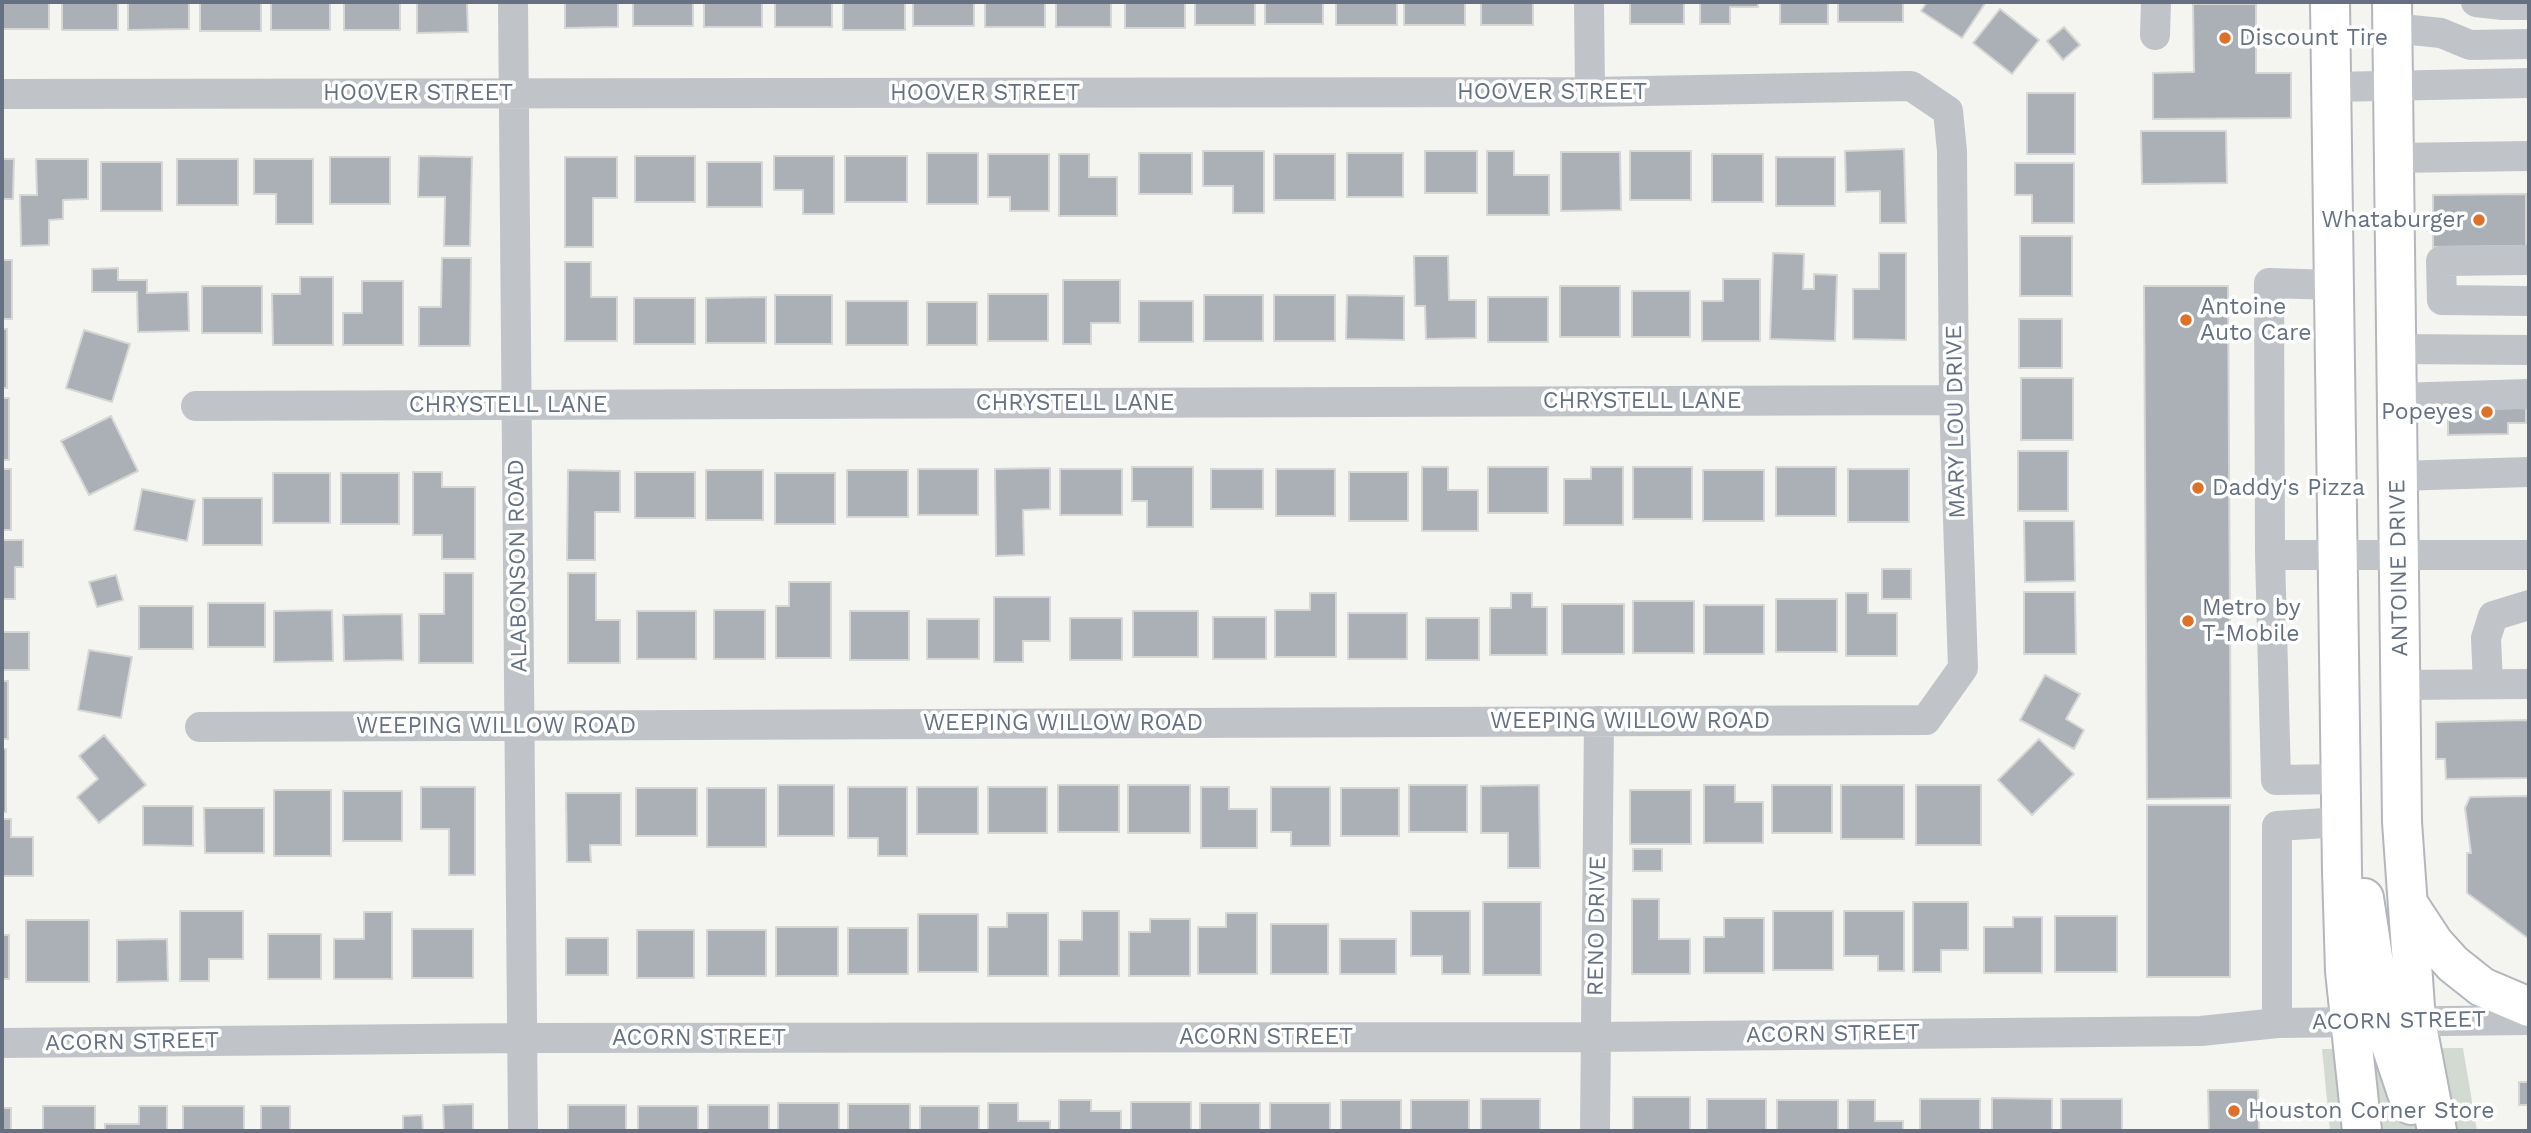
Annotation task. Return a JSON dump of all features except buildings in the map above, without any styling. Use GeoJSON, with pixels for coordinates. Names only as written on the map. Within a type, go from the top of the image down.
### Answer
{"type":"FeatureCollection","features":[{"type":"Feature","properties":{"kind":"main road","name":"ANTOINE DRIVE"},"geometry":{"type":"LineString","coordinates":[[2330,2],[2345,971],[2383,1022]]}},
{"type":"Feature","properties":{"kind":"main road","name":"ANTOINE DRIVE"},"geometry":{"type":"LineString","coordinates":[[2362,1131],[2408,903],[2402,822],[2392,15]]}},
{"type":"Feature","properties":{"kind":"main road"},"geometry":{"type":"LineString","coordinates":[[2408,903],[2434,943],[2453,964],[2482,987],[2529,1007]]}},
{"type":"Feature","properties":{"kind":"main road"},"geometry":{"type":"LineString","coordinates":[[2383,1022],[2412,1108],[2435,1131]]}},
{"type":"Feature","properties":{"kind":"street","name":"ALABONSON ROAD"},"geometry":{"type":"LineString","coordinates":[[513,2],[523,1131]]}},
{"type":"Feature","properties":{"kind":"street"},"geometry":{"type":"LineString","coordinates":[[1589,2],[1590,92]]}},
{"type":"Feature","properties":{"kind":"street"},"geometry":{"type":"LineString","coordinates":[[2155,35],[2156,2]]}},
{"type":"Feature","properties":{"kind":"street"},"geometry":{"type":"LineString","coordinates":[[2476,2],[2529,5]]}},
{"type":"Feature","properties":{"kind":"street"},"geometry":{"type":"LineString","coordinates":[[2392,15],[2470,45],[2529,44]]}},
{"type":"Feature","properties":{"kind":"street"},"geometry":{"type":"LineString","coordinates":[[2331,87],[2529,83]]}},
{"type":"Feature","properties":{"kind":"street","name":"HOOVER STREET"},"geometry":{"type":"LineString","coordinates":[[8,94],[1590,92],[1911,86],[1948,111]]}},
{"type":"Feature","properties":{"kind":"street","name":"MARY LOU DRIVE"},"geometry":{"type":"LineString","coordinates":[[1926,720],[1963,668],[1954,400],[1952,151],[1948,111]]}},
{"type":"Feature","properties":{"kind":"street"},"geometry":{"type":"LineString","coordinates":[[2394,158],[2529,156]]}},
{"type":"Feature","properties":{"kind":"street"},"geometry":{"type":"LineString","coordinates":[[2529,260],[2441,261],[2442,300],[2529,301]]}},
{"type":"Feature","properties":{"kind":"street"},"geometry":{"type":"LineString","coordinates":[[2334,285],[2269,283],[2270,555],[2276,780],[2341,779]]}},
{"type":"Feature","properties":{"kind":"street"},"geometry":{"type":"LineString","coordinates":[[2397,349],[2529,350]]}},
{"type":"Feature","properties":{"kind":"street"},"geometry":{"type":"LineString","coordinates":[[2397,398],[2529,394]]}},
{"type":"Feature","properties":{"kind":"street","name":"CHRYSTELL LANE"},"geometry":{"type":"LineString","coordinates":[[196,406],[1954,400]]}},
{"type":"Feature","properties":{"kind":"street"},"geometry":{"type":"LineString","coordinates":[[2398,476],[2529,472]]}},
{"type":"Feature","properties":{"kind":"street"},"geometry":{"type":"LineString","coordinates":[[2270,555],[2529,555]]}},
{"type":"Feature","properties":{"kind":"street"},"geometry":{"type":"LineString","coordinates":[[2488,684],[2486,638],[2493,616],[2529,605]]}},
{"type":"Feature","properties":{"kind":"street"},"geometry":{"type":"LineString","coordinates":[[2400,685],[2529,684]]}},
{"type":"Feature","properties":{"kind":"street","name":"WEEPING WILLOW ROAD"},"geometry":{"type":"LineString","coordinates":[[200,727],[1926,720]]}},
{"type":"Feature","properties":{"kind":"street","name":"RENO DRIVE"},"geometry":{"type":"LineString","coordinates":[[1595,1131],[1599,721]]}},
{"type":"Feature","properties":{"kind":"street"},"geometry":{"type":"LineString","coordinates":[[2277,1023],[2277,826],[2342,827]]}},
{"type":"Feature","properties":{"kind":"street","name":"ACORN STREET"},"geometry":{"type":"LineString","coordinates":[[2,1043],[522,1038],[1595,1037],[2201,1031],[2277,1023],[2529,1020]]}},
{"type":"Feature","properties":{"kind":"shaded area"},"geometry":{"type":"Polygon","coordinates":[[[2463,1048],[2477,1131],[2330,1131],[2322,1049],[2463,1048]]]}},
{"type":"Feature","properties":{"kind":"place","name":"Discount Tire"},"geometry":{"type":"Point","coordinates":[2225,38]}},
{"type":"Feature","properties":{"kind":"place","name":"Whataburger"},"geometry":{"type":"Point","coordinates":[2479,220]}},
{"type":"Feature","properties":{"kind":"place","name":"Antoine Auto Care"},"geometry":{"type":"Point","coordinates":[2186,320]}},
{"type":"Feature","properties":{"kind":"place","name":"Popeyes"},"geometry":{"type":"Point","coordinates":[2487,412]}},
{"type":"Feature","properties":{"kind":"place","name":"Daddy's Pizza"},"geometry":{"type":"Point","coordinates":[2198,488]}},
{"type":"Feature","properties":{"kind":"place","name":"Metro by T-Mobile"},"geometry":{"type":"Point","coordinates":[2188,621]}},
{"type":"Feature","properties":{"kind":"place","name":"Houston Corner Store"},"geometry":{"type":"Point","coordinates":[2234,1111]}}]}
